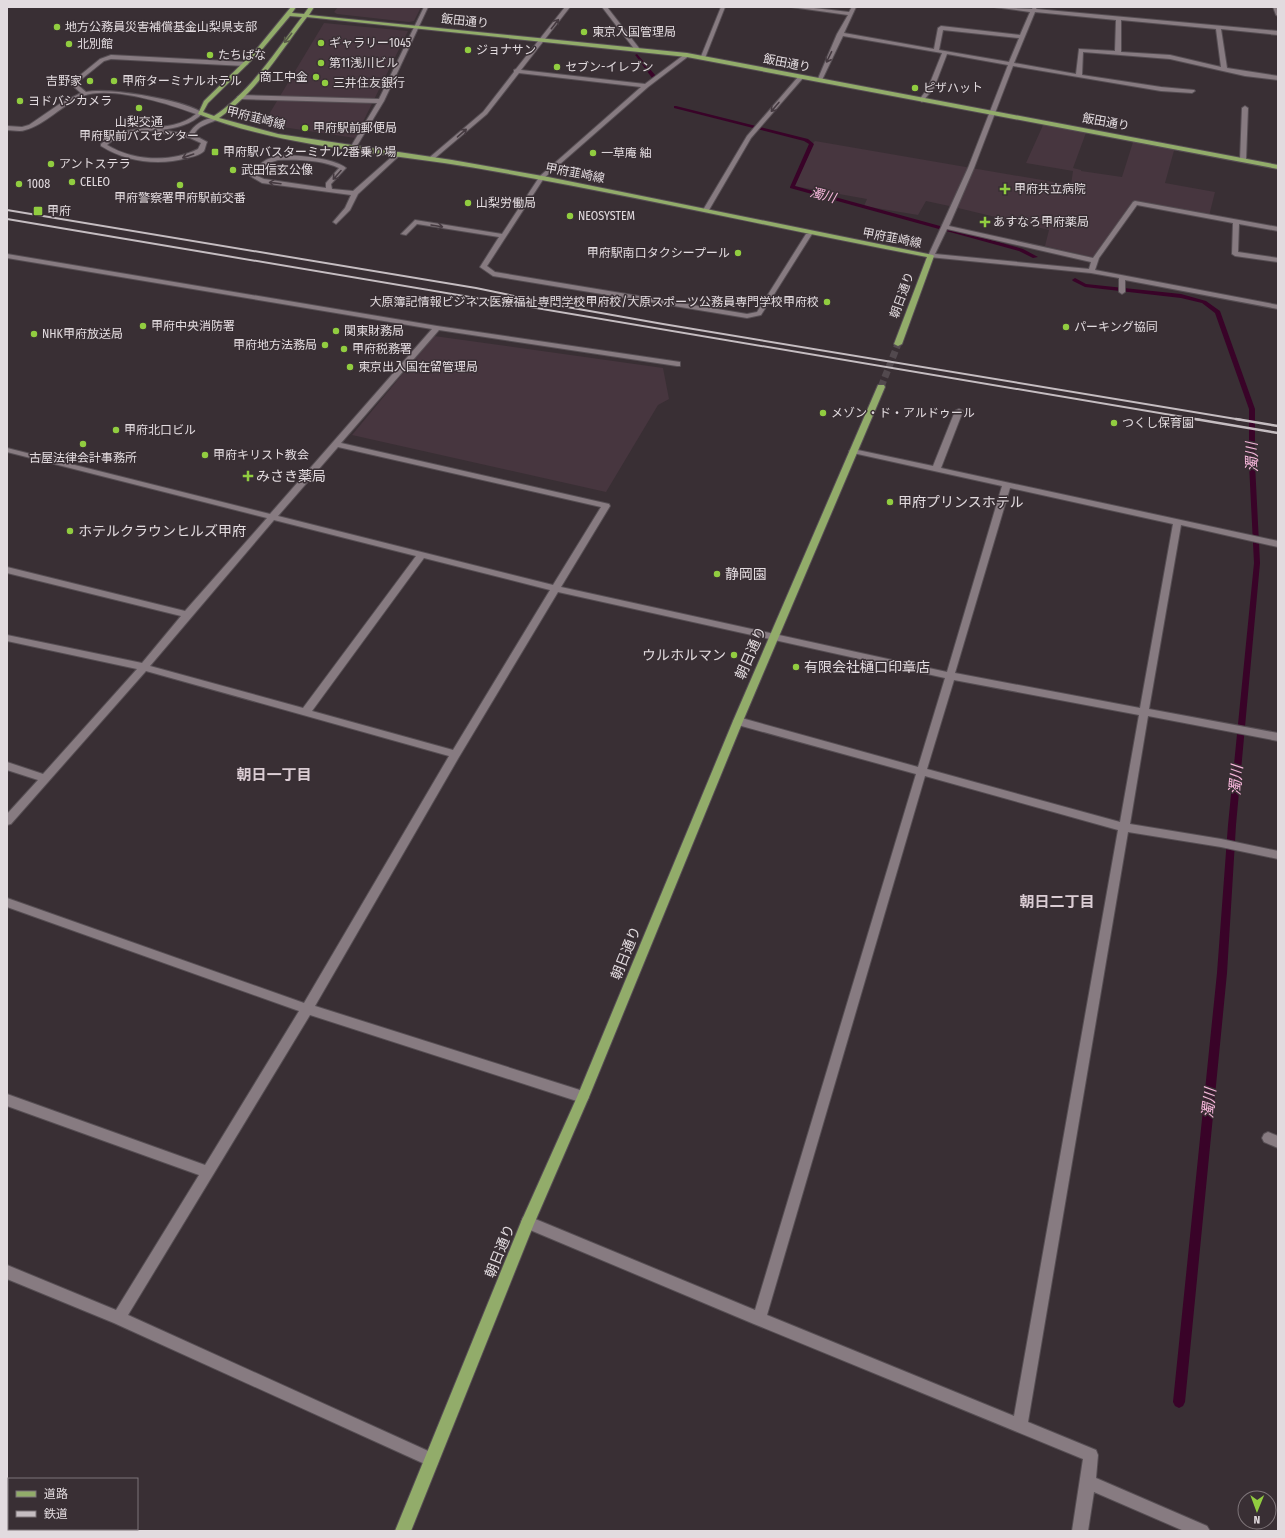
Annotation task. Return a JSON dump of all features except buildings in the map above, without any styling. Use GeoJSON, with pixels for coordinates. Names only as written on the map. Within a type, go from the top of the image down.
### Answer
{"type":"FeatureCollection","features":[{"type":"Feature","properties":{"kind":"main road","name":"甲府韮崎線"},"geometry":{"type":"LineString","coordinates":[[294,7],[245,64],[206,102],[200,113],[227,124],[286,137],[353,148],[432,158],[542,177],[706,210],[809,234],[931,256]]}},
{"type":"Feature","properties":{"kind":"main road","name":"甲府韮崎線"},"geometry":{"type":"LineString","coordinates":[[214,119],[240,97],[312,7]]}},
{"type":"Feature","properties":{"kind":"main road","name":"飯田通り"},"geometry":{"type":"LineString","coordinates":[[288,14],[687,54],[800,78],[818,80],[1278,167]]}},
{"type":"Feature","properties":{"kind":"main road","name":"朝日通り"},"geometry":{"type":"LineString","coordinates":[[898,344],[931,256]]}},
{"type":"Feature","properties":{"kind":"main road","name":"朝日通り"},"geometry":{"type":"LineString","coordinates":[[403,1531],[528,1222],[583,1097],[738,721],[775,638],[880,387]]}},
{"type":"Feature","properties":{"kind":"street"},"geometry":{"type":"LineString","coordinates":[[353,148],[381,101],[426,7]]}},
{"type":"Feature","properties":{"kind":"street"},"geometry":{"type":"LineString","coordinates":[[432,158],[484,113],[568,7]]}},
{"type":"Feature","properties":{"kind":"street"},"geometry":{"type":"LineString","coordinates":[[604,7],[637,49]]}},
{"type":"Feature","properties":{"kind":"street"},"geometry":{"type":"LineString","coordinates":[[702,58],[723,7]]}},
{"type":"Feature","properties":{"kind":"street"},"geometry":{"type":"LineString","coordinates":[[793,7],[851,14]]}},
{"type":"Feature","properties":{"kind":"street"},"geometry":{"type":"LineString","coordinates":[[818,80],[854,7]]}},
{"type":"Feature","properties":{"kind":"street"},"geometry":{"type":"LineString","coordinates":[[996,7],[1034,9],[1119,19],[1278,32]]}},
{"type":"Feature","properties":{"kind":"street"},"geometry":{"type":"LineString","coordinates":[[1275,7],[1278,15]]}},
{"type":"Feature","properties":{"kind":"street"},"geometry":{"type":"LineString","coordinates":[[1034,9],[1010,64],[993,114],[946,226],[931,256],[1091,271],[1278,306]]}},
{"type":"Feature","properties":{"kind":"street"},"geometry":{"type":"LineString","coordinates":[[1118,54],[1119,19]]}},
{"type":"Feature","properties":{"kind":"street"},"geometry":{"type":"LineString","coordinates":[[1218,27],[1224,69]]}},
{"type":"Feature","properties":{"kind":"street"},"geometry":{"type":"LineString","coordinates":[[936,51],[941,28],[1023,37]]}},
{"type":"Feature","properties":{"kind":"street"},"geometry":{"type":"LineString","coordinates":[[840,34],[1079,76],[1160,88],[1192,91]]}},
{"type":"Feature","properties":{"kind":"street"},"geometry":{"type":"LineString","coordinates":[[1079,76],[1081,50],[1170,57],[1245,74],[1278,78]]}},
{"type":"Feature","properties":{"kind":"street"},"geometry":{"type":"LineString","coordinates":[[922,100],[931,88],[945,52]]}},
{"type":"Feature","properties":{"kind":"street"},"geometry":{"type":"LineString","coordinates":[[687,54],[646,86],[542,177],[483,267],[493,274],[747,316],[758,314],[809,234]]}},
{"type":"Feature","properties":{"kind":"street"},"geometry":{"type":"LineString","coordinates":[[84,93],[77,87],[75,82],[102,60],[111,57],[245,64]]}},
{"type":"Feature","properties":{"kind":"street"},"geometry":{"type":"LineString","coordinates":[[84,65],[94,67]]}},
{"type":"Feature","properties":{"kind":"street"},"geometry":{"type":"LineString","coordinates":[[516,71],[646,86]]}},
{"type":"Feature","properties":{"kind":"street"},"geometry":{"type":"LineString","coordinates":[[706,210],[749,137],[800,78]]}},
{"type":"Feature","properties":{"kind":"street"},"geometry":{"type":"LineString","coordinates":[[7,128],[23,129],[31,126],[84,93],[111,93],[139,96],[175,104],[200,113]]}},
{"type":"Feature","properties":{"kind":"street"},"geometry":{"type":"LineString","coordinates":[[240,97],[381,101]]}},
{"type":"Feature","properties":{"kind":"street"},"geometry":{"type":"LineString","coordinates":[[1243,160],[1245,108]]}},
{"type":"Feature","properties":{"kind":"street"},"geometry":{"type":"LineString","coordinates":[[148,130],[191,136],[204,142],[201,150],[189,157],[160,161],[121,154],[108,150],[103,145],[106,140],[121,132],[148,130],[190,120],[200,113]]}},
{"type":"Feature","properties":{"kind":"street"},"geometry":{"type":"LineString","coordinates":[[191,136],[192,132],[200,124],[214,119]]}},
{"type":"Feature","properties":{"kind":"street"},"geometry":{"type":"LineString","coordinates":[[336,222],[348,209],[355,193],[397,154]]}},
{"type":"Feature","properties":{"kind":"street"},"geometry":{"type":"LineString","coordinates":[[329,187],[342,168],[341,166],[292,158],[278,158],[271,160],[253,176],[262,181],[314,188],[329,187],[355,193]]}},
{"type":"Feature","properties":{"kind":"street"},"geometry":{"type":"LineString","coordinates":[[1091,271],[1095,261],[1135,203],[1278,229]]}},
{"type":"Feature","properties":{"kind":"street"},"geometry":{"type":"LineString","coordinates":[[404,234],[415,222],[503,236]]}},
{"type":"Feature","properties":{"kind":"street"},"geometry":{"type":"LineString","coordinates":[[1236,222],[1235,254],[1278,260]]}},
{"type":"Feature","properties":{"kind":"street"},"geometry":{"type":"LineString","coordinates":[[946,226],[1095,261]]}},
{"type":"Feature","properties":{"kind":"street"},"geometry":{"type":"LineString","coordinates":[[7,256],[436,328],[677,364]]}},
{"type":"Feature","properties":{"kind":"street"},"geometry":{"type":"LineString","coordinates":[[1122,276],[1122,289]]}},
{"type":"Feature","properties":{"kind":"street"},"geometry":{"type":"LineString","coordinates":[[7,821],[144,667],[271,517],[337,444],[436,328]]}},
{"type":"Feature","properties":{"kind":"street"},"geometry":{"type":"LineString","coordinates":[[936,469],[959,411]]}},
{"type":"Feature","properties":{"kind":"street"},"geometry":{"type":"LineString","coordinates":[[119,1318],[307,1009],[455,754],[606,506],[337,444]]}},
{"type":"Feature","properties":{"kind":"street"},"geometry":{"type":"LineString","coordinates":[[7,450],[556,589],[951,676],[1278,737]]}},
{"type":"Feature","properties":{"kind":"street"},"geometry":{"type":"LineString","coordinates":[[853,451],[1278,544]]}},
{"type":"Feature","properties":{"kind":"street"},"geometry":{"type":"LineString","coordinates":[[759,1319],[1007,484]]}},
{"type":"Feature","properties":{"kind":"street"},"geometry":{"type":"LineString","coordinates":[[1020,1425],[1177,522]]}},
{"type":"Feature","properties":{"kind":"street"},"geometry":{"type":"LineString","coordinates":[[305,713],[422,555]]}},
{"type":"Feature","properties":{"kind":"street"},"geometry":{"type":"LineString","coordinates":[[7,570],[187,615]]}},
{"type":"Feature","properties":{"kind":"street"},"geometry":{"type":"LineString","coordinates":[[7,638],[144,667],[455,754]]}},
{"type":"Feature","properties":{"kind":"street"},"geometry":{"type":"LineString","coordinates":[[738,721],[921,773],[1123,827],[1221,843],[1278,855]]}},
{"type":"Feature","properties":{"kind":"street"},"geometry":{"type":"LineString","coordinates":[[7,766],[45,778]]}},
{"type":"Feature","properties":{"kind":"street"},"geometry":{"type":"LineString","coordinates":[[7,902],[307,1009],[583,1097]]}},
{"type":"Feature","properties":{"kind":"street"},"geometry":{"type":"LineString","coordinates":[[7,1100],[208,1172]]}},
{"type":"Feature","properties":{"kind":"street"},"geometry":{"type":"LineString","coordinates":[[528,1222],[759,1319],[1091,1455],[1080,1531]]}},
{"type":"Feature","properties":{"kind":"street"},"geometry":{"type":"LineString","coordinates":[[7,1272],[119,1318],[432,1460]]}},
{"type":"Feature","properties":{"kind":"street"},"geometry":{"type":"LineString","coordinates":[[1088,1482],[1202,1531]]}},
{"type":"Feature","properties":{"kind":"shaded area"},"geometry":{"type":"Polygon","coordinates":[[[338,7],[421,7],[414,21],[409,22],[337,14],[334,12],[338,7]]]}},
{"type":"Feature","properties":{"kind":"shaded area"},"geometry":{"type":"Polygon","coordinates":[[[324,23],[408,31],[355,138],[269,125],[265,121],[324,23]]]}},
{"type":"Feature","properties":{"kind":"shaded area","name":"甲府共立病院"},"geometry":{"type":"Polygon","coordinates":[[[1044,123],[1087,130],[1073,168],[1081,171],[1122,177],[1134,139],[1175,147],[1165,183],[1215,192],[1209,216],[1135,203],[1096,258],[1045,246],[1049,230],[954,207],[926,201],[918,215],[864,206],[867,199],[794,186],[812,144],[815,141],[1071,185],[1073,171],[1026,163],[1044,123]]]}},
{"type":"Feature","properties":{"kind":"shaded area"},"geometry":{"type":"Polygon","coordinates":[[[434,336],[663,368],[669,399],[658,405],[606,492],[352,435],[434,336]]]}},
{"type":"Feature","properties":{"kind":"waterway","name":"濁川"},"geometry":{"type":"LineString","coordinates":[[637,55],[654,77]]}},
{"type":"Feature","properties":{"kind":"waterway","name":"濁川"},"geometry":{"type":"LineString","coordinates":[[676,107],[806,140],[812,144],[792,187],[1021,250],[1035,257]]}},
{"type":"Feature","properties":{"kind":"waterway","name":"濁川"},"geometry":{"type":"LineString","coordinates":[[1075,280],[1085,285],[1181,296],[1204,302],[1218,312],[1252,409],[1252,464],[1257,563],[1232,825],[1222,973],[1179,1402]]}},
{"type":"Feature","properties":{"kind":"tunnel"},"geometry":{"type":"LineString","coordinates":[[881,387],[898,344]]}},
{"type":"Feature","properties":{"kind":"railway"},"geometry":{"type":"LineString","coordinates":[[7,210],[476,288],[567,307],[663,324],[1242,420]]}},
{"type":"Feature","properties":{"kind":"railway"},"geometry":{"type":"LineString","coordinates":[[7,219],[1201,420]]}},
{"type":"Feature","properties":{"kind":"railway"},"geometry":{"type":"LineString","coordinates":[[1195,419],[1278,433]]}},
{"type":"Feature","properties":{"kind":"railway"},"geometry":{"type":"LineString","coordinates":[[1236,419],[1242,420]]}},
{"type":"Feature","properties":{"kind":"railway"},"geometry":{"type":"LineString","coordinates":[[1242,420],[1278,426]]}},
{"type":"Feature","properties":{"kind":"place","name":"地方公務員災害補償基金山梨県支部"},"geometry":{"type":"Point","coordinates":[57,27]}},
{"type":"Feature","properties":{"kind":"place","name":"東京入国管理局"},"geometry":{"type":"Point","coordinates":[584,32]}},
{"type":"Feature","properties":{"kind":"place","name":"ギャラリー1045"},"geometry":{"type":"Point","coordinates":[321,43]}},
{"type":"Feature","properties":{"kind":"place","name":"北別館"},"geometry":{"type":"Point","coordinates":[69,44]}},
{"type":"Feature","properties":{"kind":"place","name":"ジョナサン"},"geometry":{"type":"Point","coordinates":[468,50]}},
{"type":"Feature","properties":{"kind":"place","name":"たちばな"},"geometry":{"type":"Point","coordinates":[210,55]}},
{"type":"Feature","properties":{"kind":"place","name":"第11浅川ビル"},"geometry":{"type":"Point","coordinates":[321,63]}},
{"type":"Feature","properties":{"kind":"place","name":"セブン-イレブン"},"geometry":{"type":"Point","coordinates":[557,67]}},
{"type":"Feature","properties":{"kind":"place","name":"商工中金"},"geometry":{"type":"Point","coordinates":[316,77]}},
{"type":"Feature","properties":{"kind":"place","name":"吉野家"},"geometry":{"type":"Point","coordinates":[90,81]}},
{"type":"Feature","properties":{"kind":"place","name":"甲府ターミナルホテル"},"geometry":{"type":"Point","coordinates":[114,81]}},
{"type":"Feature","properties":{"kind":"place","name":"三井住友銀行"},"geometry":{"type":"Point","coordinates":[325,83]}},
{"type":"Feature","properties":{"kind":"place","name":"ピザハット"},"geometry":{"type":"Point","coordinates":[915,88]}},
{"type":"Feature","properties":{"kind":"place","name":"ヨドバシカメラ"},"geometry":{"type":"Point","coordinates":[20,101]}},
{"type":"Feature","properties":{"kind":"place","name":"山梨交通 甲府駅前バスセンター"},"geometry":{"type":"Point","coordinates":[139,108]}},
{"type":"Feature","properties":{"kind":"place","name":"甲府駅前郵便局"},"geometry":{"type":"Point","coordinates":[305,128]}},
{"type":"Feature","properties":{"kind":"place","name":"甲府駅バスターミナル2番乗り場"},"geometry":{"type":"Point","coordinates":[215,152]}},
{"type":"Feature","properties":{"kind":"place","name":"一草庵 紬"},"geometry":{"type":"Point","coordinates":[593,153]}},
{"type":"Feature","properties":{"kind":"place","name":"アントステラ"},"geometry":{"type":"Point","coordinates":[51,164]}},
{"type":"Feature","properties":{"kind":"place","name":"武田信玄公像"},"geometry":{"type":"Point","coordinates":[233,170]}},
{"type":"Feature","properties":{"kind":"place","name":"CELEO"},"geometry":{"type":"Point","coordinates":[72,182]}},
{"type":"Feature","properties":{"kind":"place","name":"1008"},"geometry":{"type":"Point","coordinates":[19,184]}},
{"type":"Feature","properties":{"kind":"place","name":"甲府警察署甲府駅前交番"},"geometry":{"type":"Point","coordinates":[180,185]}},
{"type":"Feature","properties":{"kind":"place","name":"甲府共立病院"},"geometry":{"type":"Point","coordinates":[1005,189]}},
{"type":"Feature","properties":{"kind":"place","name":"山梨労働局"},"geometry":{"type":"Point","coordinates":[468,203]}},
{"type":"Feature","properties":{"kind":"place","name":"甲府"},"geometry":{"type":"Point","coordinates":[38,211]}},
{"type":"Feature","properties":{"kind":"place","name":"NEOSYSTEM"},"geometry":{"type":"Point","coordinates":[570,216]}},
{"type":"Feature","properties":{"kind":"place","name":"あすなろ甲府薬局"},"geometry":{"type":"Point","coordinates":[985,222]}},
{"type":"Feature","properties":{"kind":"place","name":"甲府駅南口タクシープール"},"geometry":{"type":"Point","coordinates":[738,253]}},
{"type":"Feature","properties":{"kind":"place","name":"大原簿記情報ビジネス医療福祉専門学校甲府校/大原スポーツ公務員専門学校甲府校"},"geometry":{"type":"Point","coordinates":[827,302]}},
{"type":"Feature","properties":{"kind":"place","name":"甲府中央消防署"},"geometry":{"type":"Point","coordinates":[143,326]}},
{"type":"Feature","properties":{"kind":"place","name":"パーキング協同"},"geometry":{"type":"Point","coordinates":[1066,327]}},
{"type":"Feature","properties":{"kind":"place","name":"関東財務局"},"geometry":{"type":"Point","coordinates":[336,331]}},
{"type":"Feature","properties":{"kind":"place","name":"NHK甲府放送局"},"geometry":{"type":"Point","coordinates":[34,334]}},
{"type":"Feature","properties":{"kind":"place","name":"甲府地方法務局"},"geometry":{"type":"Point","coordinates":[325,345]}},
{"type":"Feature","properties":{"kind":"place","name":"甲府税務署"},"geometry":{"type":"Point","coordinates":[344,349]}},
{"type":"Feature","properties":{"kind":"place","name":"東京出入国在留管理局"},"geometry":{"type":"Point","coordinates":[350,367]}},
{"type":"Feature","properties":{"kind":"place","name":"メゾン・ド・アルドゥール"},"geometry":{"type":"Point","coordinates":[823,413]}},
{"type":"Feature","properties":{"kind":"place","name":"つくし保育園"},"geometry":{"type":"Point","coordinates":[1114,423]}},
{"type":"Feature","properties":{"kind":"place","name":"甲府北口ビル"},"geometry":{"type":"Point","coordinates":[116,430]}},
{"type":"Feature","properties":{"kind":"place","name":"古屋法律会計事務所"},"geometry":{"type":"Point","coordinates":[83,444]}},
{"type":"Feature","properties":{"kind":"place","name":"甲府キリスト教会"},"geometry":{"type":"Point","coordinates":[205,455]}},
{"type":"Feature","properties":{"kind":"place","name":"みさき薬局"},"geometry":{"type":"Point","coordinates":[248,476]}},
{"type":"Feature","properties":{"kind":"place","name":"甲府プリンスホテル"},"geometry":{"type":"Point","coordinates":[890,502]}},
{"type":"Feature","properties":{"kind":"place","name":"ホテルクラウンヒルズ甲府"},"geometry":{"type":"Point","coordinates":[70,531]}},
{"type":"Feature","properties":{"kind":"place","name":"静岡園"},"geometry":{"type":"Point","coordinates":[717,574]}},
{"type":"Feature","properties":{"kind":"place","name":"ウルホルマン"},"geometry":{"type":"Point","coordinates":[734,655]}},
{"type":"Feature","properties":{"kind":"place","name":"有限会社樋口印章店"},"geometry":{"type":"Point","coordinates":[796,667]}},
{"type":"Feature","properties":{"kind":"district","name":"朝日一丁目"},"geometry":{"type":"Point","coordinates":[274,775]}},
{"type":"Feature","properties":{"kind":"district","name":"朝日二丁目"},"geometry":{"type":"Point","coordinates":[1057,902]}}]}
